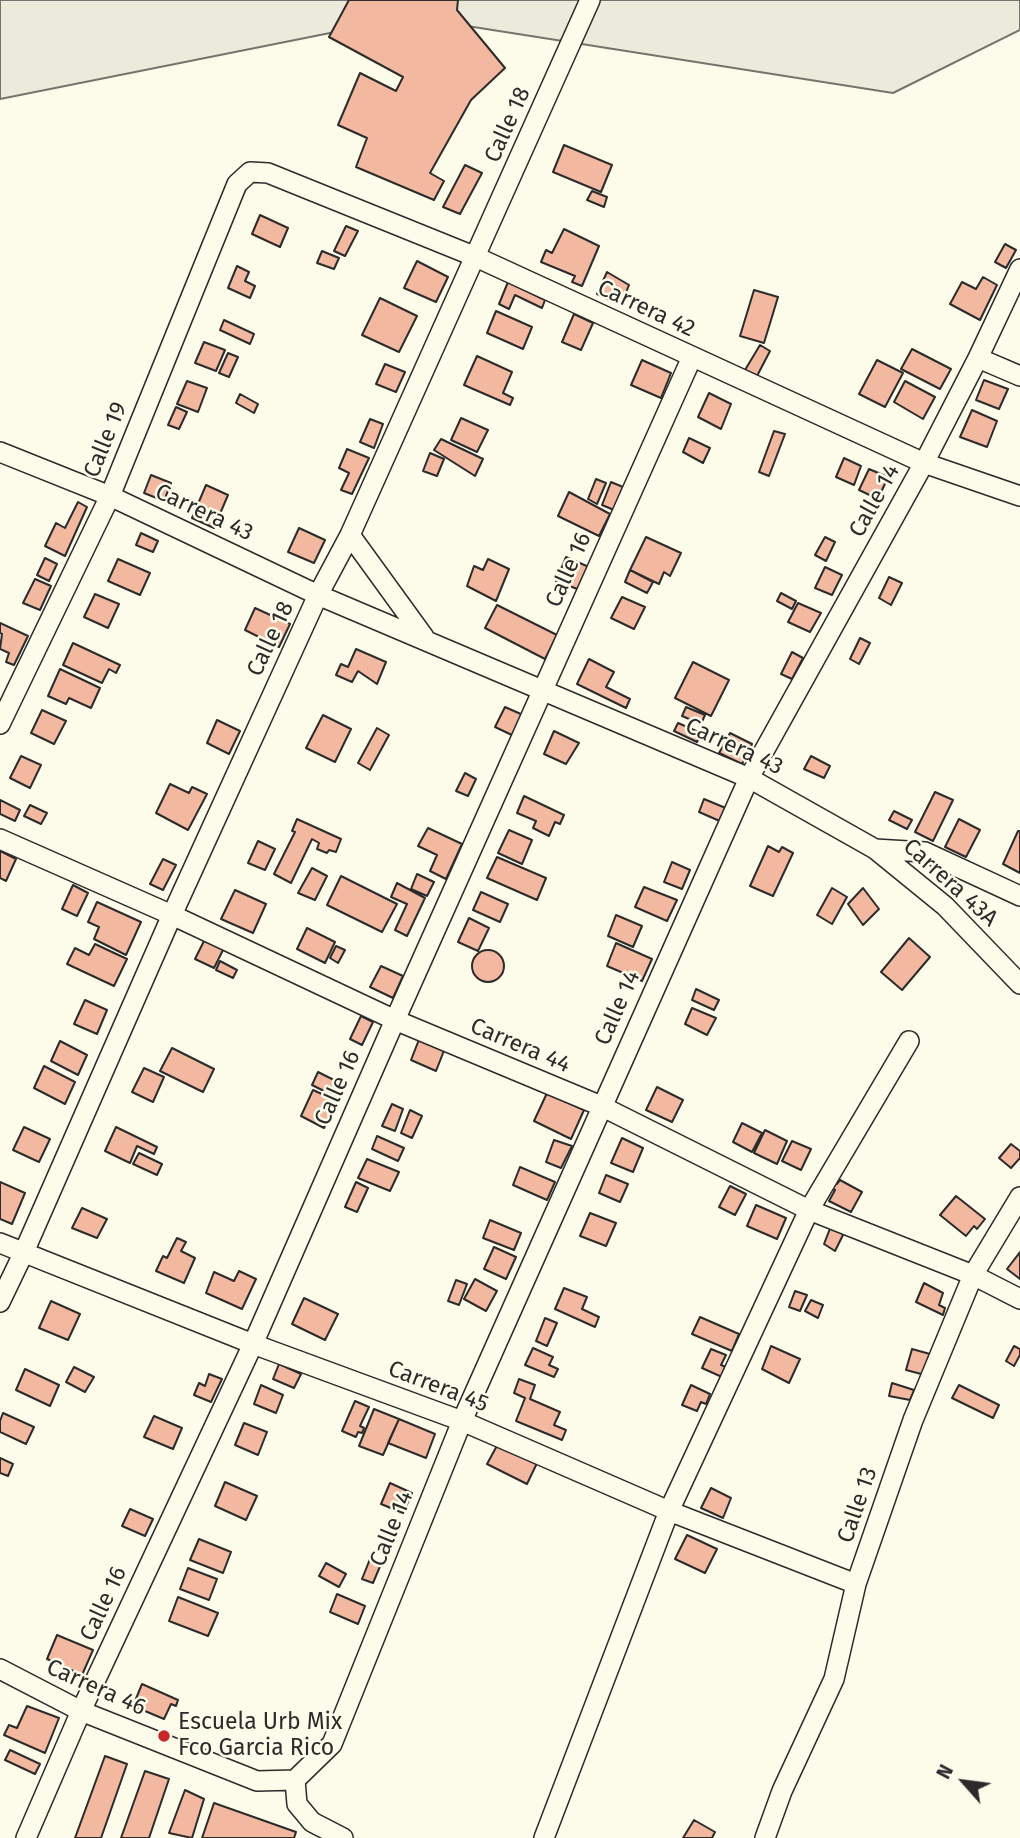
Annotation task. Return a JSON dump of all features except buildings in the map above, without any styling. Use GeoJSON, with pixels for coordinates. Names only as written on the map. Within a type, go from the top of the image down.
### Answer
{"type":"FeatureCollection","features":[{"type":"Feature","properties":{"kind":"street","name":"Calle 18"},"geometry":{"type":"LineString","coordinates":[[0,1301],[172,915],[318,594],[350,535],[590,0]]}},
{"type":"Feature","properties":{"kind":"street","name":"Carrera 42"},"geometry":{"type":"LineString","coordinates":[[250,172],[268,173],[476,257],[924,463],[1020,496]]}},
{"type":"Feature","properties":{"kind":"street","name":"Calle 19"},"geometry":{"type":"LineString","coordinates":[[0,724],[110,496],[237,184],[250,172]]}},
{"type":"Feature","properties":{"kind":"street","name":"Calle 14"},"geometry":{"type":"LineString","coordinates":[[295,1780],[332,1745],[462,1421],[749,778],[924,463],[1020,269]]}},
{"type":"Feature","properties":{"kind":"street","name":"Calle 16"},"geometry":{"type":"LineString","coordinates":[[26,1838],[82,1711],[253,1344],[692,357]]}},
{"type":"Feature","properties":{"kind":"street"},"geometry":{"type":"LineString","coordinates":[[978,358],[1020,376]]}},
{"type":"Feature","properties":{"kind":"street","name":"Carrera 43"},"geometry":{"type":"LineString","coordinates":[[0,452],[110,496],[318,594],[749,778],[875,849],[925,852],[1020,896]]}},
{"type":"Feature","properties":{"kind":"street"},"geometry":{"type":"LineString","coordinates":[[350,535],[425,638]]}},
{"type":"Feature","properties":{"kind":"street","name":"Carrera 44"},"geometry":{"type":"LineString","coordinates":[[0,839],[172,915],[395,1020],[601,1106],[809,1210],[973,1275],[1020,1299]]}},
{"type":"Feature","properties":{"kind":"street","name":"Carrera 43A"},"geometry":{"type":"LineString","coordinates":[[875,849],[945,906],[1020,984]]}},
{"type":"Feature","properties":{"kind":"street"},"geometry":{"type":"LineString","coordinates":[[544,1838],[669,1511],[809,1210],[909,1041]]}},
{"type":"Feature","properties":{"kind":"street","name":"Calle 13"},"geometry":{"type":"LineString","coordinates":[[765,1838],[782,1791],[834,1679],[856,1584],[913,1420],[973,1275],[1020,1197]]}},
{"type":"Feature","properties":{"kind":"street","name":"Carrera 45"},"geometry":{"type":"LineString","coordinates":[[0,1243],[253,1344],[462,1421],[669,1511],[856,1584]]}},
{"type":"Feature","properties":{"kind":"street","name":"Carrera 46"},"geometry":{"type":"LineString","coordinates":[[0,1669],[82,1711],[257,1781],[295,1780]]}},
{"type":"Feature","properties":{"kind":"street"},"geometry":{"type":"LineString","coordinates":[[295,1780],[297,1804],[312,1822],[343,1838]]}},
{"type":"Feature","properties":{"kind":"shaded area"},"geometry":{"type":"Polygon","coordinates":[[[0,0],[1020,0],[1020,30],[893,93],[410,17],[0,99],[0,0]]]}},
{"type":"Feature","properties":{"kind":"place","name":"Escuela Urb Mix Fco Garcia Rico"},"geometry":{"type":"Point","coordinates":[164,1736]}}]}
